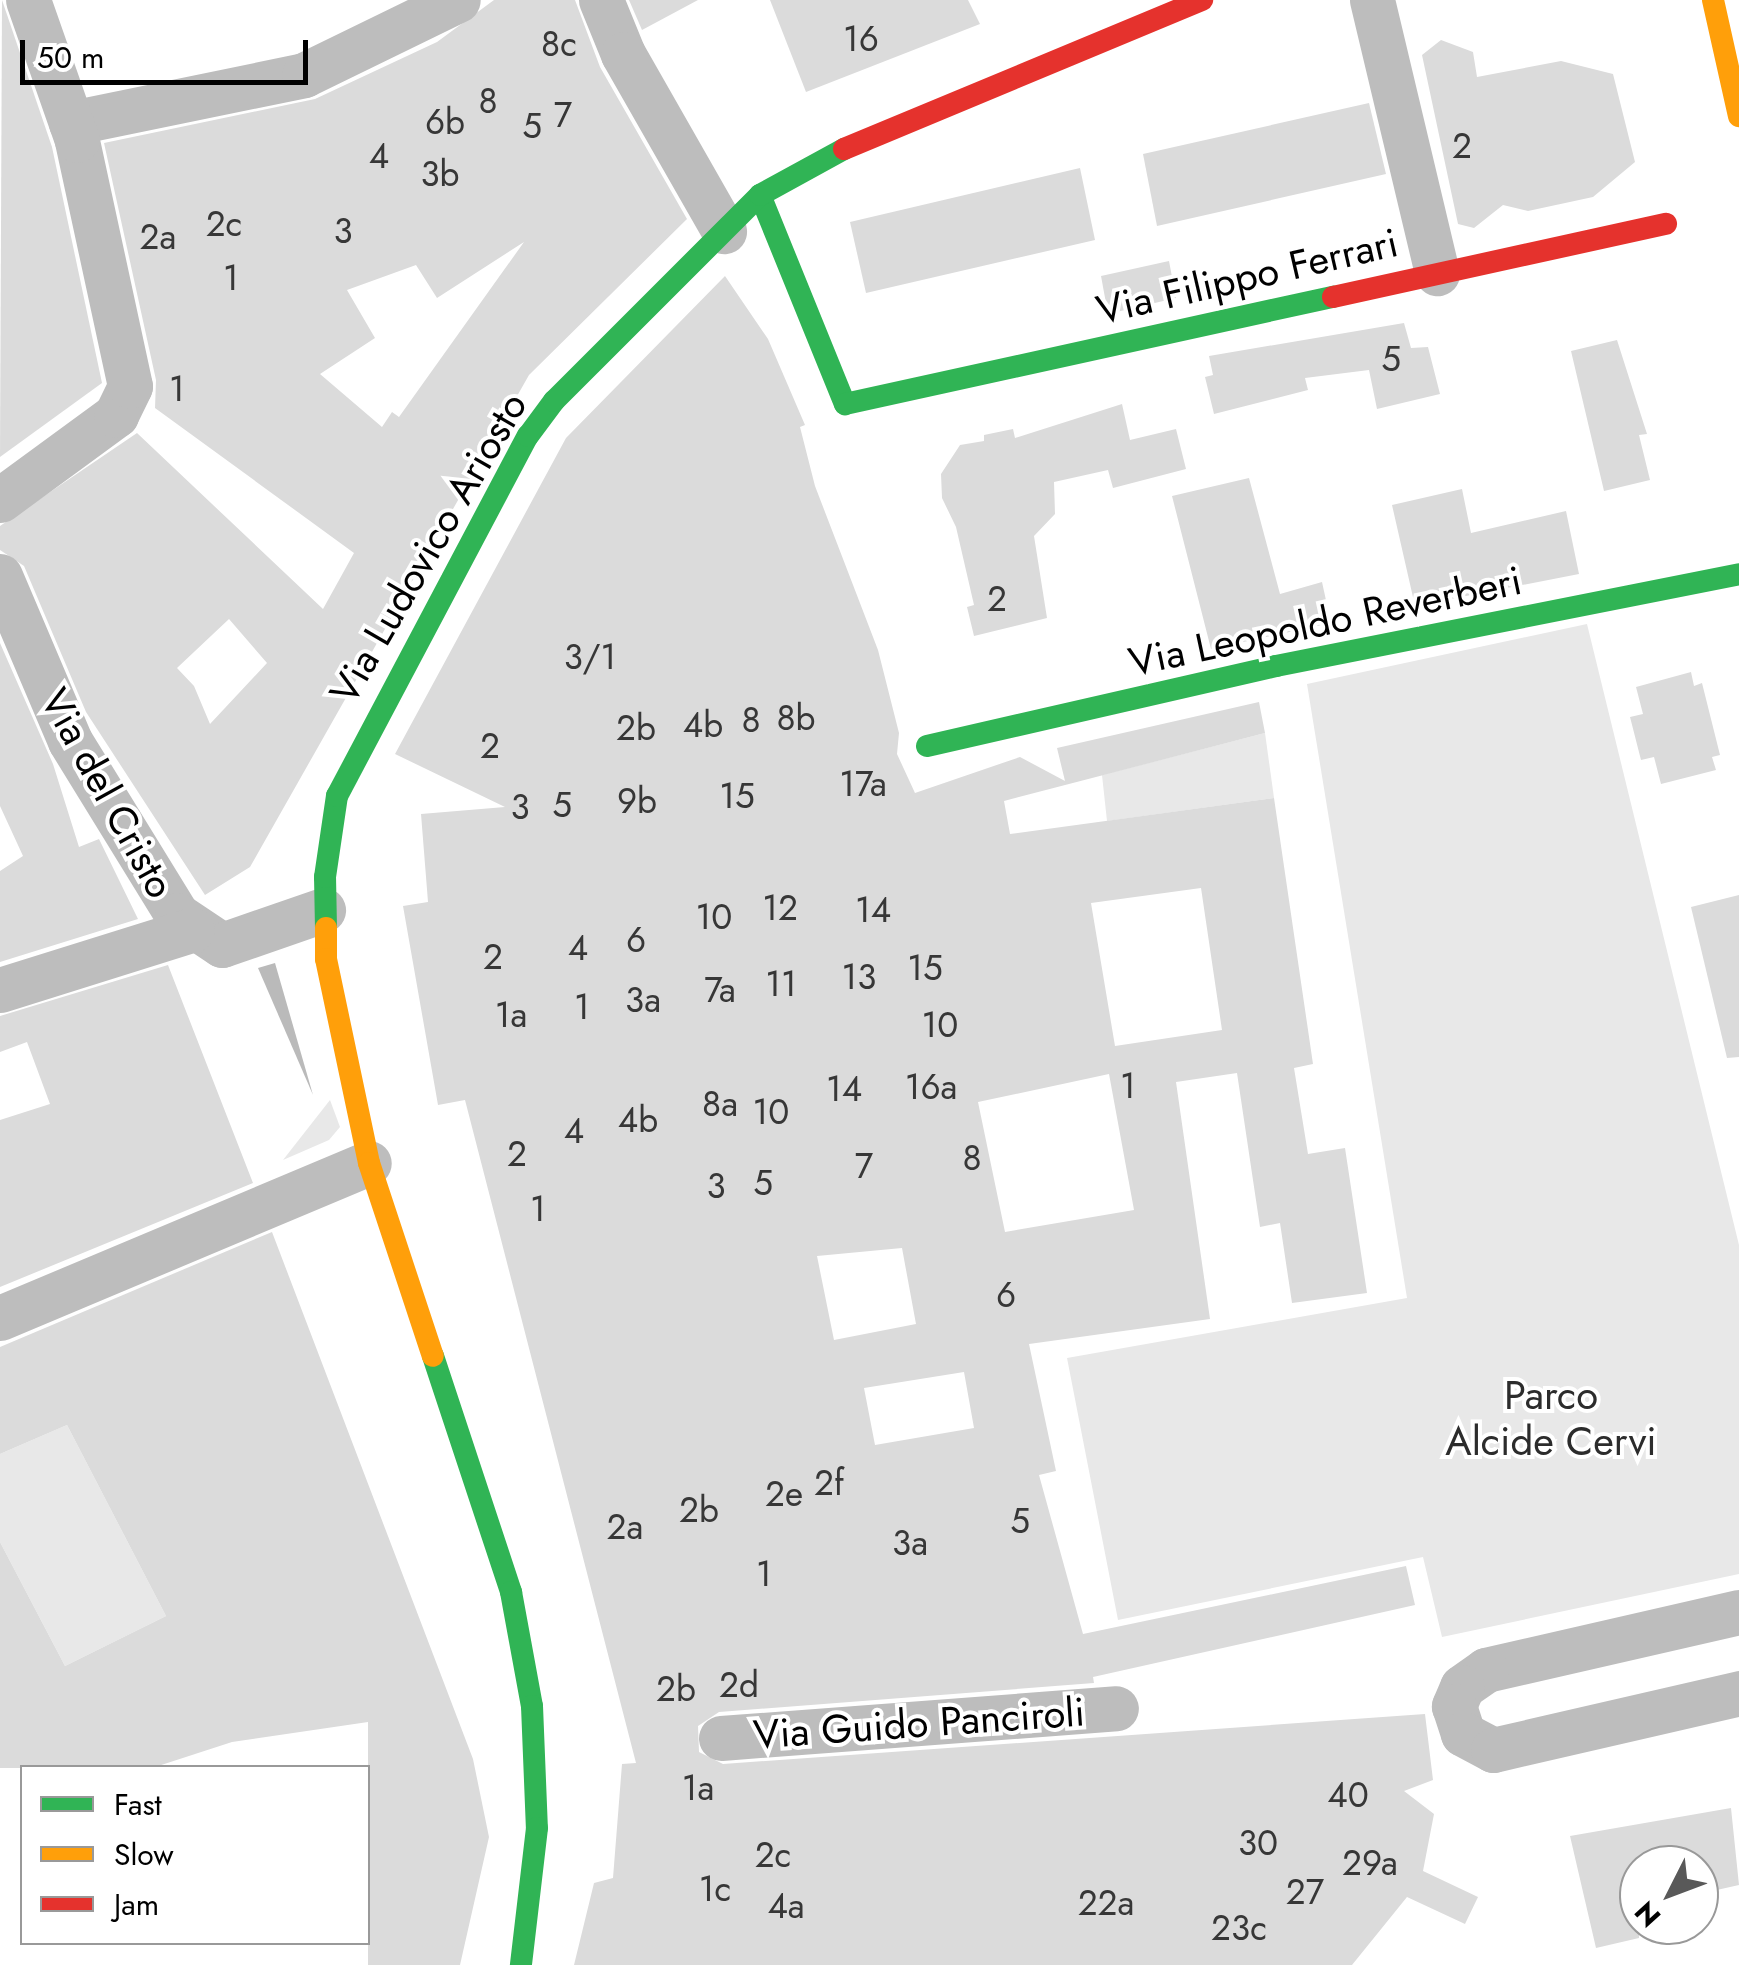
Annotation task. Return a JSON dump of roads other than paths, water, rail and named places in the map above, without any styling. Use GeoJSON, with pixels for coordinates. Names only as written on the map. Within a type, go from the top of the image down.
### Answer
{"type":"FeatureCollection","features":[{"type":"Feature","properties":{"kind":"street"},"geometry":{"type":"LineString","coordinates":[[0,500],[126,402],[128,365],[71,124],[28,0]]}},
{"type":"Feature","properties":{"kind":"street"},"geometry":{"type":"LineString","coordinates":[[71,124],[304,74],[458,0]]}},
{"type":"Feature","properties":{"kind":"street"},"geometry":{"type":"LineString","coordinates":[[600,0],[623,54],[724,231]]}},
{"type":"Feature","properties":{"kind":"street","name":"Via Ludovico Ariosto"},"geometry":{"type":"LineString","coordinates":[[521,1965],[538,1828],[536,1736],[511,1592],[369,1164],[326,959],[323,910],[329,839],[350,762],[528,436],[554,401],[760,196],[871,135],[1202,0]]}},
{"type":"Feature","properties":{"kind":"street"},"geometry":{"type":"LineString","coordinates":[[1713,0],[1739,116]]}},
{"type":"Feature","properties":{"kind":"street"},"geometry":{"type":"LineString","coordinates":[[1374,11],[1436,272]]}},
{"type":"Feature","properties":{"kind":"street","name":"Via Filippo Ferrari"},"geometry":{"type":"LineString","coordinates":[[760,196],[845,404],[1666,224]]}},
{"type":"Feature","properties":{"kind":"street","name":"Via Leopoldo Reverberi"},"geometry":{"type":"LineString","coordinates":[[927,746],[1276,666],[1739,574]]}},
{"type":"Feature","properties":{"kind":"street","name":"Via del Cristo"},"geometry":{"type":"LineString","coordinates":[[0,576],[70,741],[192,930],[222,946],[323,910]]}},
{"type":"Feature","properties":{"kind":"street"},"geometry":{"type":"LineString","coordinates":[[0,990],[192,930]]}},
{"type":"Feature","properties":{"kind":"street"},"geometry":{"type":"LineString","coordinates":[[0,1318],[369,1164]]}},
{"type":"Feature","properties":{"kind":"street"},"geometry":{"type":"LineString","coordinates":[[1739,1612],[1486,1670],[1462,1687],[1454,1706],[1463,1734],[1493,1750],[1739,1693]]}},
{"type":"Feature","properties":{"kind":"street","name":"Via Guido Panciroli"},"geometry":{"type":"LineString","coordinates":[[721,1738],[1116,1708]]}},
{"type":"Feature","properties":{"kind":"park label","name":"Parco Alcide Cervi"},"geometry":{"type":"Point","coordinates":[1551,1418]}}]}
